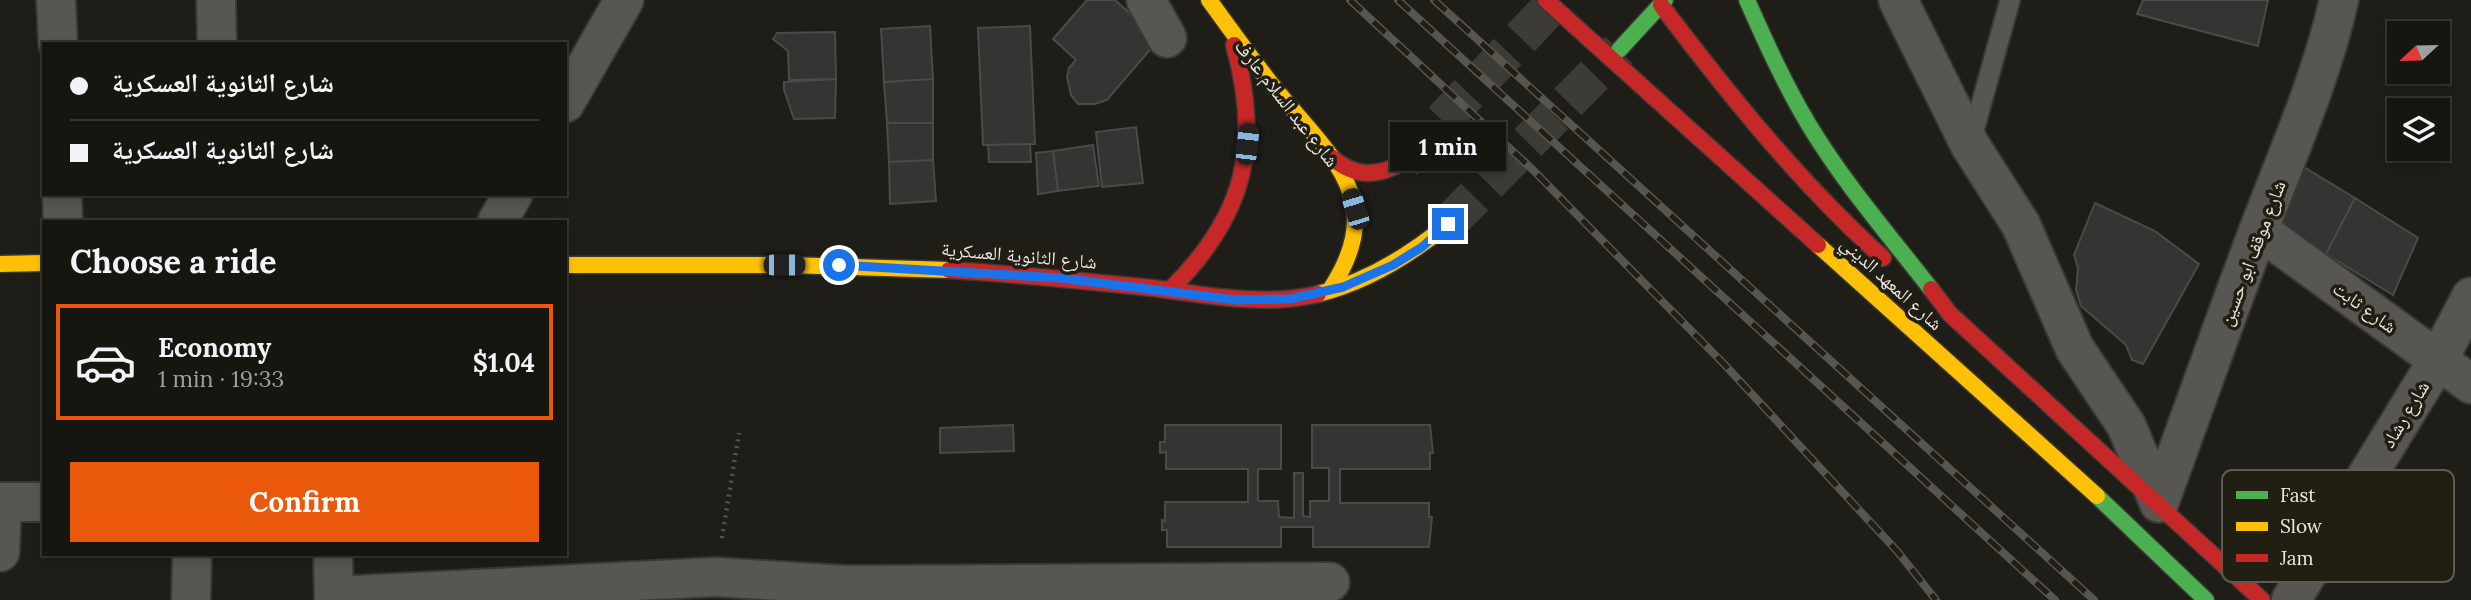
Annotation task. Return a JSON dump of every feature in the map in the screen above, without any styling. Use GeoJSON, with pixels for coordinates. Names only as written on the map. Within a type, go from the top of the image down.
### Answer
{"type":"FeatureCollection","features":[{"type":"Feature","properties":{"kind":"main road","name":"شارع عبد السلام عارف"},"geometry":{"type":"LineString","coordinates":[[1209,0],[1347,181],[1355,209],[1355,238],[1347,266],[1331,290]]}},
{"type":"Feature","properties":{"kind":"main road","name":"شارع المعهد الديني"},"geometry":{"type":"LineString","coordinates":[[1546,0],[2095,495],[2206,600]]}},
{"type":"Feature","properties":{"kind":"main road","name":"شارع المعهد الديني"},"geometry":{"type":"LineString","coordinates":[[1747,0],[1780,74],[1810,127],[1844,177],[1950,314],[2222,562]]}},
{"type":"Feature","properties":{"kind":"main road"},"geometry":{"type":"LineString","coordinates":[[1619,50],[1663,3],[1718,81],[1789,165],[1866,243],[1950,314]]}},
{"type":"Feature","properties":{"kind":"main road"},"geometry":{"type":"LineString","coordinates":[[1170,290],[1203,256],[1228,214],[1244,169],[1249,120],[1243,73],[1228,26]]}},
{"type":"Feature","properties":{"kind":"main road"},"geometry":{"type":"LineString","coordinates":[[1331,157],[1353,173],[1366,176],[1392,170],[1403,162]]}},
{"type":"Feature","properties":{"kind":"main road","name":"شارع الثانوية العسكرية"},"geometry":{"type":"LineString","coordinates":[[567,265],[908,268],[1060,278],[1236,300],[1290,299],[1343,287],[1393,265],[1422,247],[1448,224]]}},
{"type":"Feature","properties":{"kind":"main road"},"geometry":{"type":"LineString","coordinates":[[0,264],[42,263]]}},
{"type":"Feature","properties":{"kind":"main road","name":"شارع المعهد الديني"},"geometry":{"type":"LineString","coordinates":[[2243,582],[2262,600]]}},
{"type":"Feature","properties":{"kind":"street"},"geometry":{"type":"LineString","coordinates":[[57,0],[58,42]]}},
{"type":"Feature","properties":{"kind":"street"},"geometry":{"type":"LineString","coordinates":[[216,0],[216,42]]}},
{"type":"Feature","properties":{"kind":"street"},"geometry":{"type":"LineString","coordinates":[[567,100],[624,0]]}},
{"type":"Feature","properties":{"kind":"street"},"geometry":{"type":"LineString","coordinates":[[1146,0],[1167,38]]}},
{"type":"Feature","properties":{"kind":"street"},"geometry":{"type":"LineString","coordinates":[[1898,0],[1970,145],[2021,225],[2075,349],[2126,425],[2159,503]]}},
{"type":"Feature","properties":{"kind":"street","name":"شارع موقف ابو حسين"},"geometry":{"type":"LineString","coordinates":[[2159,503],[2259,230],[2301,127],[2331,35],[2339,0]]}},
{"type":"Feature","properties":{"kind":"street"},"geometry":{"type":"LineString","coordinates":[[62,196],[62,220]]}},
{"type":"Feature","properties":{"kind":"street"},"geometry":{"type":"LineString","coordinates":[[498,220],[512,196]]}},
{"type":"Feature","properties":{"kind":"street","name":"شارع ثابت"},"geometry":{"type":"LineString","coordinates":[[2259,230],[2471,384]]}},
{"type":"Feature","properties":{"kind":"street","name":"شارع رشاد"},"geometry":{"type":"LineString","coordinates":[[2371,470],[2438,360],[2471,297]]}},
{"type":"Feature","properties":{"kind":"street"},"geometry":{"type":"LineString","coordinates":[[0,552],[1,502],[42,502]]}},
{"type":"Feature","properties":{"kind":"street"},"geometry":{"type":"LineString","coordinates":[[191,600],[192,556]]}},
{"type":"Feature","properties":{"kind":"street"},"geometry":{"type":"LineString","coordinates":[[333,556],[334,598],[846,585],[1330,582]]}},
{"type":"Feature","properties":{"kind":"street","name":"شارع رشاد"},"geometry":{"type":"LineString","coordinates":[[2291,600],[2302,582]]}},
{"type":"Feature","properties":{"kind":"lane"},"geometry":{"type":"LineString","coordinates":[[1970,145],[2010,0]]}},
{"type":"Feature","properties":{"kind":"path"},"geometry":{"type":"LineString","coordinates":[[715,588],[739,433]]}},
{"type":"Feature","properties":{"kind":"building"},"geometry":{"type":"Polygon","coordinates":[[[1087,0],[1115,0],[1159,39],[1107,100],[1095,104],[1078,104],[1071,95],[1067,77],[1069,68],[1076,60],[1053,39],[1087,0]]]}},
{"type":"Feature","properties":{"kind":"building"},"geometry":{"type":"Polygon","coordinates":[[[2143,0],[2268,0],[2258,46],[2137,14],[2143,0]]]}},
{"type":"Feature","properties":{"kind":"building"},"geometry":{"type":"Polygon","coordinates":[[[930,26],[933,79],[884,82],[881,29],[930,26]]]}},
{"type":"Feature","properties":{"kind":"building"},"geometry":{"type":"Polygon","coordinates":[[[1030,26],[1035,144],[983,145],[978,28],[1030,26]]]}},
{"type":"Feature","properties":{"kind":"building"},"geometry":{"type":"Polygon","coordinates":[[[835,32],[836,79],[789,80],[788,51],[773,39],[777,33],[835,32]]]}},
{"type":"Feature","properties":{"kind":"building"},"geometry":{"type":"Polygon","coordinates":[[[836,79],[835,118],[794,119],[784,82],[836,79]]]}},
{"type":"Feature","properties":{"kind":"building"},"geometry":{"type":"Polygon","coordinates":[[[933,79],[933,123],[887,123],[884,82],[933,79]]]}},
{"type":"Feature","properties":{"kind":"building"},"geometry":{"type":"Polygon","coordinates":[[[887,123],[933,123],[933,160],[889,162],[887,123]]]}},
{"type":"Feature","properties":{"kind":"building"},"geometry":{"type":"Polygon","coordinates":[[[1136,127],[1143,183],[1102,187],[1096,132],[1136,127]]]}},
{"type":"Feature","properties":{"kind":"building"},"geometry":{"type":"Polygon","coordinates":[[[1030,144],[1031,162],[989,162],[988,145],[1030,144]]]}},
{"type":"Feature","properties":{"kind":"building"},"geometry":{"type":"Polygon","coordinates":[[[1093,145],[1099,186],[1058,191],[1053,151],[1093,145]]]}},
{"type":"Feature","properties":{"kind":"building"},"geometry":{"type":"Polygon","coordinates":[[[1053,151],[1058,191],[1038,194],[1036,153],[1053,151]]]}},
{"type":"Feature","properties":{"kind":"building"},"geometry":{"type":"Polygon","coordinates":[[[933,160],[936,201],[890,204],[889,162],[933,160]]]}},
{"type":"Feature","properties":{"kind":"building"},"geometry":{"type":"Polygon","coordinates":[[[2299,164],[2355,198],[2326,254],[2276,219],[2299,164]]]}},
{"type":"Feature","properties":{"kind":"building"},"geometry":{"type":"Polygon","coordinates":[[[2355,198],[2418,238],[2393,295],[2326,254],[2355,198]]]}},
{"type":"Feature","properties":{"kind":"building"},"geometry":{"type":"Polygon","coordinates":[[[2095,203],[2155,231],[2199,264],[2143,364],[2132,360],[2126,345],[2081,306],[2076,290],[2078,268],[2074,255],[2095,203]]]}},
{"type":"Feature","properties":{"kind":"building"},"geometry":{"type":"Polygon","coordinates":[[[1013,425],[1014,451],[940,453],[940,428],[1013,425]]]}},
{"type":"Feature","properties":{"kind":"building"},"geometry":{"type":"Polygon","coordinates":[[[1165,425],[1281,425],[1281,469],[1258,469],[1258,501],[1278,501],[1279,517],[1294,518],[1294,473],[1303,473],[1303,516],[1310,517],[1310,501],[1329,501],[1329,468],[1312,468],[1312,425],[1430,425],[1433,453],[1430,453],[1430,469],[1340,469],[1340,503],[1429,503],[1429,517],[1432,517],[1429,547],[1313,547],[1313,527],[1281,527],[1281,547],[1167,547],[1167,530],[1162,530],[1165,502],[1248,502],[1248,469],[1166,469],[1166,452],[1160,453],[1160,442],[1165,442],[1165,425]]]}},
{"type":"Feature","properties":{"kind":"tunnel"},"geometry":{"type":"LineString","coordinates":[[1403,162],[1557,0]]}},
{"type":"Feature","properties":{"kind":"tunnel"},"geometry":{"type":"LineString","coordinates":[[1448,224],[1619,50]]}},
{"type":"Feature","properties":{"kind":"railway"},"geometry":{"type":"LineString","coordinates":[[1350,0],[1532,169],[1725,365],[1897,551],[1936,600]]}},
{"type":"Feature","properties":{"kind":"railway"},"geometry":{"type":"LineString","coordinates":[[1398,0],[2055,600]]}},
{"type":"Feature","properties":{"kind":"railway"},"geometry":{"type":"LineString","coordinates":[[1434,0],[2094,600]]}},
{"type":"Feature","properties":{"kind":"traffic: fast"},"geometry":{"type":"LineString","coordinates":[[1619,50],[1665,0]]}},
{"type":"Feature","properties":{"kind":"traffic: fast"},"geometry":{"type":"LineString","coordinates":[[1747,0],[1800,110],[1837,168],[1931,289]]}},
{"type":"Feature","properties":{"kind":"traffic: fast"},"geometry":{"type":"LineString","coordinates":[[2097,496],[2206,600]]}},
{"type":"Feature","properties":{"kind":"traffic: slow"},"geometry":{"type":"LineString","coordinates":[[1209,0],[1267,79],[1333,159],[1346,182],[1354,205],[1354,230],[1347,258],[1330,290]]}},
{"type":"Feature","properties":{"kind":"traffic: slow"},"geometry":{"type":"LineString","coordinates":[[1318,294],[1354,282],[1387,266],[1448,224]]}},
{"type":"Feature","properties":{"kind":"traffic: slow"},"geometry":{"type":"LineString","coordinates":[[1818,245],[2097,496]]}},
{"type":"Feature","properties":{"kind":"traffic: slow"},"geometry":{"type":"LineString","coordinates":[[0,264],[42,263]]}},
{"type":"Feature","properties":{"kind":"traffic: slow"},"geometry":{"type":"LineString","coordinates":[[567,265],[787,265],[949,270]]}},
{"type":"Feature","properties":{"kind":"traffic: jam"},"geometry":{"type":"LineString","coordinates":[[1546,0],[1818,245]]}},
{"type":"Feature","properties":{"kind":"traffic: jam"},"geometry":{"type":"LineString","coordinates":[[1661,5],[1766,137],[1822,199],[1883,258]]}},
{"type":"Feature","properties":{"kind":"traffic: jam"},"geometry":{"type":"LineString","coordinates":[[1170,290],[1216,235],[1231,207],[1241,178],[1246,147],[1246,115],[1234,45]]}},
{"type":"Feature","properties":{"kind":"traffic: jam"},"geometry":{"type":"LineString","coordinates":[[1331,157],[1348,168],[1366,173],[1384,171],[1403,162]]}},
{"type":"Feature","properties":{"kind":"traffic: jam"},"geometry":{"type":"LineString","coordinates":[[949,270],[1256,300],[1318,294]]}},
{"type":"Feature","properties":{"kind":"traffic: jam"},"geometry":{"type":"LineString","coordinates":[[1931,289],[1950,314],[2222,563]]}},
{"type":"Feature","properties":{"kind":"traffic: jam"},"geometry":{"type":"LineString","coordinates":[[2242,582],[2262,600]]}},
{"type":"Feature","properties":{"kind":"route"},"geometry":{"type":"LineString","coordinates":[[839,265],[1060,278],[1236,300],[1290,299],[1343,287],[1393,265],[1422,247],[1448,224]]}}]}
